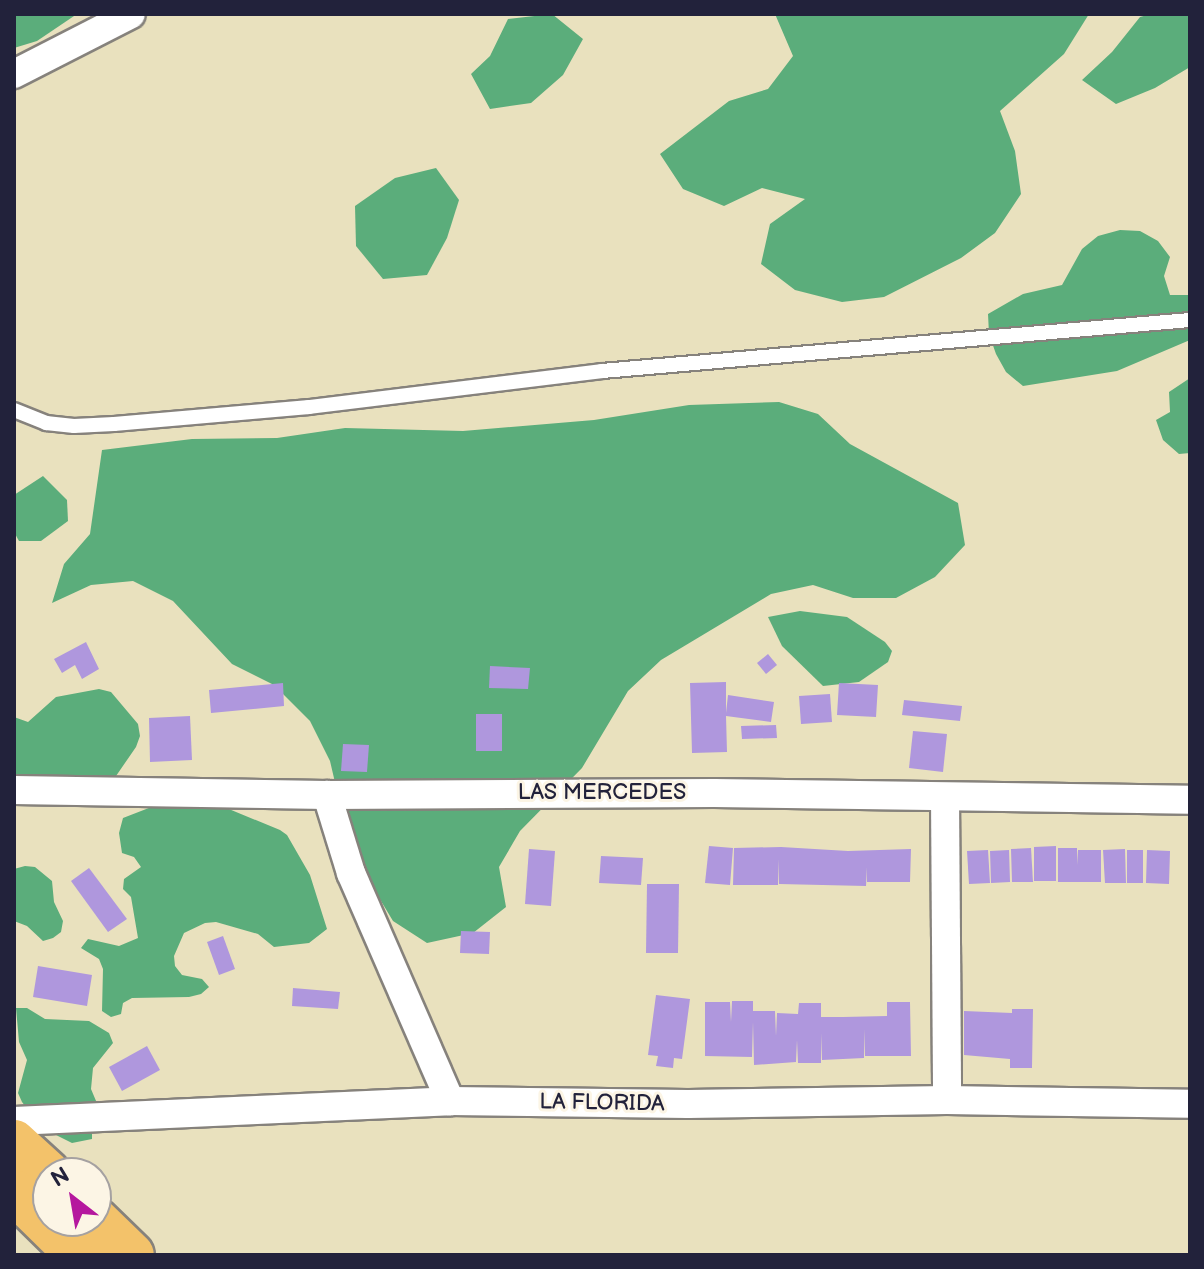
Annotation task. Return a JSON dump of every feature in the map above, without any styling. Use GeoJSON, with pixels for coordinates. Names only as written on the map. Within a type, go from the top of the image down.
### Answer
{"type":"FeatureCollection","features":[{"type":"Feature","properties":{"kind":"highway"},"geometry":{"type":"LineString","coordinates":[[14,1142],[32,1158]]}},
{"type":"Feature","properties":{"kind":"highway"},"geometry":{"type":"LineString","coordinates":[[14,1192],[78,1255]]}},
{"type":"Feature","properties":{"kind":"highway"},"geometry":{"type":"LineString","coordinates":[[112,1236],[132,1255]]}},
{"type":"Feature","properties":{"kind":"street"},"geometry":{"type":"LineString","coordinates":[[14,74],[131,14]]}},
{"type":"Feature","properties":{"kind":"street","name":"LAS MERCEDES"},"geometry":{"type":"LineString","coordinates":[[14,790],[327,795],[714,793],[1190,800]]}},
{"type":"Feature","properties":{"kind":"street"},"geometry":{"type":"LineString","coordinates":[[327,795],[351,873],[450,1101]]}},
{"type":"Feature","properties":{"kind":"street"},"geometry":{"type":"LineString","coordinates":[[945,797],[947,1100]]}},
{"type":"Feature","properties":{"kind":"street","name":"LA FLORIDA"},"geometry":{"type":"LineString","coordinates":[[14,1121],[450,1101],[688,1104],[947,1100],[1190,1104]]}},
{"type":"Feature","properties":{"kind":"lane"},"geometry":{"type":"LineString","coordinates":[[14,410],[46,423],[74,426],[114,424],[309,407],[602,371],[1190,320]]}},
{"type":"Feature","properties":{"kind":"green space"},"geometry":{"type":"Polygon","coordinates":[[[14,14],[77,14],[37,41],[14,48],[14,14]]]}},
{"type":"Feature","properties":{"kind":"green space"},"geometry":{"type":"Polygon","coordinates":[[[552,14],[583,39],[563,75],[531,103],[490,109],[471,74],[490,56],[508,19],[552,14]]]}},
{"type":"Feature","properties":{"kind":"green space"},"geometry":{"type":"Polygon","coordinates":[[[775,14],[1089,14],[1064,54],[1000,111],[1015,151],[1021,194],[995,233],[961,258],[884,297],[842,302],[795,290],[761,264],[770,224],[805,199],[762,188],[724,206],[683,189],[660,154],[729,101],[768,89],[793,56],[775,14]]]}},
{"type":"Feature","properties":{"kind":"green space"},"geometry":{"type":"Polygon","coordinates":[[[1190,14],[1190,67],[1155,88],[1116,104],[1082,80],[1112,52],[1140,17],[1190,14]]]}},
{"type":"Feature","properties":{"kind":"green space"},"geometry":{"type":"Polygon","coordinates":[[[436,168],[459,200],[447,238],[427,275],[383,279],[356,246],[355,206],[395,178],[436,168]]]}},
{"type":"Feature","properties":{"kind":"green space"},"geometry":{"type":"Polygon","coordinates":[[[1120,230],[1140,231],[1158,241],[1170,257],[1164,276],[1170,295],[1190,295],[1190,340],[1117,371],[1023,386],[1006,372],[996,354],[989,334],[988,314],[1023,294],[1062,285],[1082,249],[1098,236],[1120,230]]]}},
{"type":"Feature","properties":{"kind":"green space"},"geometry":{"type":"Polygon","coordinates":[[[1190,378],[1190,453],[1179,454],[1163,440],[1156,420],[1170,412],[1169,392],[1190,378]]]}},
{"type":"Feature","properties":{"kind":"green space"},"geometry":{"type":"Polygon","coordinates":[[[779,402],[818,414],[850,444],[958,503],[965,545],[935,577],[896,598],[853,598],[813,585],[771,594],[661,660],[628,691],[582,768],[520,831],[499,867],[506,907],[473,933],[427,943],[393,921],[351,851],[330,761],[310,721],[274,685],[232,664],[173,601],[133,581],[91,585],[52,603],[64,564],[90,534],[102,450],[192,439],[277,438],[345,428],[463,431],[594,420],[689,405],[779,402]]]}},
{"type":"Feature","properties":{"kind":"green space"},"geometry":{"type":"Polygon","coordinates":[[[43,476],[67,500],[68,521],[41,541],[19,541],[14,532],[14,495],[43,476]]]}},
{"type":"Feature","properties":{"kind":"green space"},"geometry":{"type":"Polygon","coordinates":[[[800,611],[847,617],[885,642],[892,651],[888,662],[859,682],[823,686],[782,646],[768,617],[800,611]]]}},
{"type":"Feature","properties":{"kind":"green space"},"geometry":{"type":"Polygon","coordinates":[[[99,689],[111,692],[138,724],[140,736],[136,747],[116,776],[107,784],[14,783],[14,717],[28,722],[56,697],[99,689]]]}},
{"type":"Feature","properties":{"kind":"green space"},"geometry":{"type":"Polygon","coordinates":[[[154,806],[224,807],[280,830],[287,835],[310,875],[327,929],[309,943],[274,947],[258,934],[216,922],[205,923],[184,933],[174,956],[175,966],[182,975],[202,979],[209,987],[201,994],[189,997],[132,998],[123,1003],[121,1014],[111,1017],[102,1011],[103,969],[99,959],[81,948],[88,939],[119,946],[138,938],[131,897],[123,889],[124,879],[141,867],[134,857],[122,853],[119,833],[123,818],[154,806]]]}},
{"type":"Feature","properties":{"kind":"green space"},"geometry":{"type":"Polygon","coordinates":[[[35,867],[52,881],[54,902],[63,921],[61,932],[53,938],[43,941],[27,926],[14,921],[14,869],[35,867]]]}},
{"type":"Feature","properties":{"kind":"green space"},"geometry":{"type":"Polygon","coordinates":[[[16,1008],[27,1008],[45,1019],[89,1021],[109,1033],[113,1043],[93,1068],[91,1089],[99,1108],[92,1117],[92,1139],[72,1143],[52,1133],[36,1120],[22,1102],[18,1093],[27,1060],[19,1042],[16,1008]]]}},
{"type":"Feature","properties":{"kind":"building"},"geometry":{"type":"Polygon","coordinates":[[[86,642],[99,669],[82,679],[75,665],[62,673],[54,659],[86,642]]]}},
{"type":"Feature","properties":{"kind":"building"},"geometry":{"type":"Polygon","coordinates":[[[768,654],[777,665],[766,674],[757,663],[768,654]]]}},
{"type":"Feature","properties":{"kind":"building"},"geometry":{"type":"Polygon","coordinates":[[[490,666],[530,668],[528,689],[489,688],[490,666]]]}},
{"type":"Feature","properties":{"kind":"building"},"geometry":{"type":"Polygon","coordinates":[[[726,682],[726,713],[728,695],[774,702],[771,722],[726,716],[727,752],[692,753],[690,683],[726,682]]]}},
{"type":"Feature","properties":{"kind":"building"},"geometry":{"type":"Polygon","coordinates":[[[283,683],[284,706],[211,713],[209,690],[283,683]]]}},
{"type":"Feature","properties":{"kind":"building"},"geometry":{"type":"Polygon","coordinates":[[[839,683],[878,685],[876,717],[837,715],[839,683]]]}},
{"type":"Feature","properties":{"kind":"building"},"geometry":{"type":"Polygon","coordinates":[[[830,694],[832,722],[801,724],[799,696],[830,694]]]}},
{"type":"Feature","properties":{"kind":"building"},"geometry":{"type":"Polygon","coordinates":[[[904,700],[962,706],[960,721],[902,715],[904,700]]]}},
{"type":"Feature","properties":{"kind":"building"},"geometry":{"type":"Polygon","coordinates":[[[476,714],[502,714],[502,751],[476,751],[476,714]]]}},
{"type":"Feature","properties":{"kind":"building"},"geometry":{"type":"Polygon","coordinates":[[[190,716],[192,760],[150,762],[149,718],[190,716]]]}},
{"type":"Feature","properties":{"kind":"building"},"geometry":{"type":"Polygon","coordinates":[[[776,725],[777,738],[742,739],[741,726],[776,725]]]}},
{"type":"Feature","properties":{"kind":"building"},"geometry":{"type":"Polygon","coordinates":[[[913,731],[947,734],[943,772],[909,768],[913,731]]]}},
{"type":"Feature","properties":{"kind":"building"},"geometry":{"type":"Polygon","coordinates":[[[343,744],[369,745],[367,772],[341,771],[343,744]]]}},
{"type":"Feature","properties":{"kind":"building"},"geometry":{"type":"Polygon","coordinates":[[[709,846],[733,848],[730,885],[705,883],[709,846]]]}},
{"type":"Feature","properties":{"kind":"building"},"geometry":{"type":"Polygon","coordinates":[[[1056,846],[1056,881],[1034,881],[1034,847],[1056,846]]]}},
{"type":"Feature","properties":{"kind":"building"},"geometry":{"type":"Polygon","coordinates":[[[734,848],[848,851],[911,849],[910,882],[867,882],[867,867],[866,886],[779,884],[779,859],[778,885],[733,885],[734,848]]]}},
{"type":"Feature","properties":{"kind":"building"},"geometry":{"type":"Polygon","coordinates":[[[1031,848],[1033,882],[1012,882],[1011,849],[1031,848]]]}},
{"type":"Feature","properties":{"kind":"building"},"geometry":{"type":"Polygon","coordinates":[[[1058,848],[1077,848],[1077,865],[1078,850],[1101,850],[1101,882],[1058,882],[1058,848]]]}},
{"type":"Feature","properties":{"kind":"building"},"geometry":{"type":"Polygon","coordinates":[[[529,849],[555,851],[551,906],[525,904],[529,849]]]}},
{"type":"Feature","properties":{"kind":"building"},"geometry":{"type":"Polygon","coordinates":[[[1125,849],[1126,883],[1105,883],[1103,850],[1125,849]]]}},
{"type":"Feature","properties":{"kind":"building"},"geometry":{"type":"Polygon","coordinates":[[[988,850],[990,883],[969,884],[967,851],[988,850]]]}},
{"type":"Feature","properties":{"kind":"building"},"geometry":{"type":"Polygon","coordinates":[[[1009,850],[1010,882],[991,883],[990,851],[1009,850]]]}},
{"type":"Feature","properties":{"kind":"building"},"geometry":{"type":"Polygon","coordinates":[[[1127,850],[1143,850],[1143,883],[1127,883],[1127,850]]]}},
{"type":"Feature","properties":{"kind":"building"},"geometry":{"type":"Polygon","coordinates":[[[1147,850],[1170,851],[1169,884],[1146,883],[1147,850]]]}},
{"type":"Feature","properties":{"kind":"building"},"geometry":{"type":"Polygon","coordinates":[[[601,856],[643,858],[641,885],[599,883],[601,856]]]}},
{"type":"Feature","properties":{"kind":"building"},"geometry":{"type":"Polygon","coordinates":[[[89,868],[127,919],[108,932],[71,881],[89,868]]]}},
{"type":"Feature","properties":{"kind":"building"},"geometry":{"type":"Polygon","coordinates":[[[647,884],[679,884],[678,953],[646,953],[647,884]]]}},
{"type":"Feature","properties":{"kind":"building"},"geometry":{"type":"Polygon","coordinates":[[[461,931],[490,932],[489,954],[460,953],[461,931]]]}},
{"type":"Feature","properties":{"kind":"building"},"geometry":{"type":"Polygon","coordinates":[[[223,936],[235,969],[219,975],[207,942],[223,936]]]}},
{"type":"Feature","properties":{"kind":"building"},"geometry":{"type":"Polygon","coordinates":[[[38,966],[92,975],[87,1006],[33,997],[38,966]]]}},
{"type":"Feature","properties":{"kind":"building"},"geometry":{"type":"Polygon","coordinates":[[[293,988],[340,992],[338,1009],[292,1006],[293,988]]]}},
{"type":"Feature","properties":{"kind":"building"},"geometry":{"type":"Polygon","coordinates":[[[656,995],[690,999],[682,1059],[674,1058],[673,1068],[656,1066],[658,1056],[648,1055],[656,995]]]}},
{"type":"Feature","properties":{"kind":"building"},"geometry":{"type":"Polygon","coordinates":[[[732,1001],[753,1001],[753,1011],[775,1011],[776,1036],[777,1013],[798,1014],[799,1003],[821,1003],[821,1017],[843,1017],[887,1016],[887,1002],[910,1002],[911,1056],[865,1056],[864,1029],[864,1058],[822,1060],[821,1033],[821,1063],[798,1063],[797,1040],[796,1062],[754,1065],[753,1022],[752,1057],[705,1056],[705,1002],[730,1002],[731,1022],[732,1001]]]}},
{"type":"Feature","properties":{"kind":"building"},"geometry":{"type":"Polygon","coordinates":[[[1012,1009],[1033,1009],[1032,1068],[1010,1068],[1010,1059],[964,1055],[964,1011],[1012,1013],[1012,1009]]]}},
{"type":"Feature","properties":{"kind":"building"},"geometry":{"type":"Polygon","coordinates":[[[147,1046],[160,1070],[122,1091],[109,1067],[147,1046]]]}}]}
